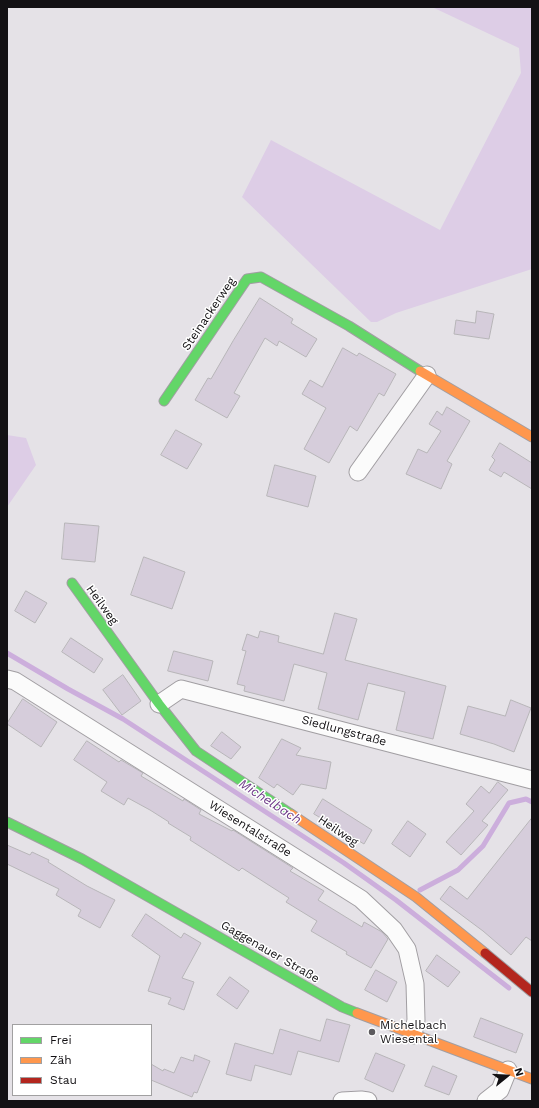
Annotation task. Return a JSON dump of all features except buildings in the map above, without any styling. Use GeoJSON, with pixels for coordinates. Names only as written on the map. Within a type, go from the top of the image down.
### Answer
{"type":"FeatureCollection","features":[{"type":"Feature","properties":{"kind":"street","name":"Steinackerweg"},"geometry":{"type":"LineString","coordinates":[[164,401],[247,279],[261,277],[373,340],[427,375],[532,437]]}},
{"type":"Feature","properties":{"kind":"street"},"geometry":{"type":"LineString","coordinates":[[358,472],[427,375]]}},
{"type":"Feature","properties":{"kind":"street","name":"Heilweg"},"geometry":{"type":"LineString","coordinates":[[72,583],[159,704],[196,751],[416,897],[532,992]]}},
{"type":"Feature","properties":{"kind":"street","name":"Wiesentalstraße"},"geometry":{"type":"LineString","coordinates":[[7,679],[22,685],[361,899],[394,930],[407,949],[415,984],[416,1020],[413,1035]]}},
{"type":"Feature","properties":{"kind":"street","name":"Siedlungstraße"},"geometry":{"type":"LineString","coordinates":[[159,704],[181,689],[532,780]]}},
{"type":"Feature","properties":{"kind":"street","name":"Gaggenauer Straße"},"geometry":{"type":"LineString","coordinates":[[7,822],[82,859],[342,1007],[532,1079]]}},
{"type":"Feature","properties":{"kind":"street"},"geometry":{"type":"LineString","coordinates":[[486,1101],[500,1090],[508,1070]]}},
{"type":"Feature","properties":{"kind":"street"},"geometry":{"type":"LineString","coordinates":[[342,1101],[368,1101]]}},
{"type":"Feature","properties":{"kind":"shaded area"},"geometry":{"type":"Polygon","coordinates":[[[432,7],[532,7],[532,269],[396,313],[377,322],[371,322],[242,197],[271,140],[440,230],[521,73],[519,48],[432,7]]]}},
{"type":"Feature","properties":{"kind":"shaded area"},"geometry":{"type":"Polygon","coordinates":[[[7,435],[26,438],[36,465],[7,507],[7,435]]]}},
{"type":"Feature","properties":{"kind":"waterway","name":"Michelbach"},"geometry":{"type":"LineString","coordinates":[[7,653],[123,719],[344,863],[396,900],[509,988]]}},
{"type":"Feature","properties":{"kind":"waterway"},"geometry":{"type":"LineString","coordinates":[[420,890],[458,870],[483,846],[509,803],[526,799],[532,802]]}},
{"type":"Feature","properties":{"kind":"traffic: fast"},"geometry":{"type":"LineString","coordinates":[[164,401],[247,279],[261,277],[349,326],[420,371]]}},
{"type":"Feature","properties":{"kind":"traffic: fast"},"geometry":{"type":"LineString","coordinates":[[72,583],[159,704],[196,751],[291,814]]}},
{"type":"Feature","properties":{"kind":"traffic: fast"},"geometry":{"type":"LineString","coordinates":[[7,822],[82,859],[342,1007],[357,1013]]}},
{"type":"Feature","properties":{"kind":"traffic: slow"},"geometry":{"type":"LineString","coordinates":[[420,371],[532,437]]}},
{"type":"Feature","properties":{"kind":"traffic: slow"},"geometry":{"type":"LineString","coordinates":[[291,814],[416,897],[485,953]]}},
{"type":"Feature","properties":{"kind":"traffic: slow"},"geometry":{"type":"LineString","coordinates":[[357,1013],[532,1079]]}},
{"type":"Feature","properties":{"kind":"traffic: jam"},"geometry":{"type":"LineString","coordinates":[[485,953],[532,992]]}},
{"type":"Feature","properties":{"kind":"place","name":"Michelbach Wiesental"},"geometry":{"type":"Point","coordinates":[372,1032]}}]}
